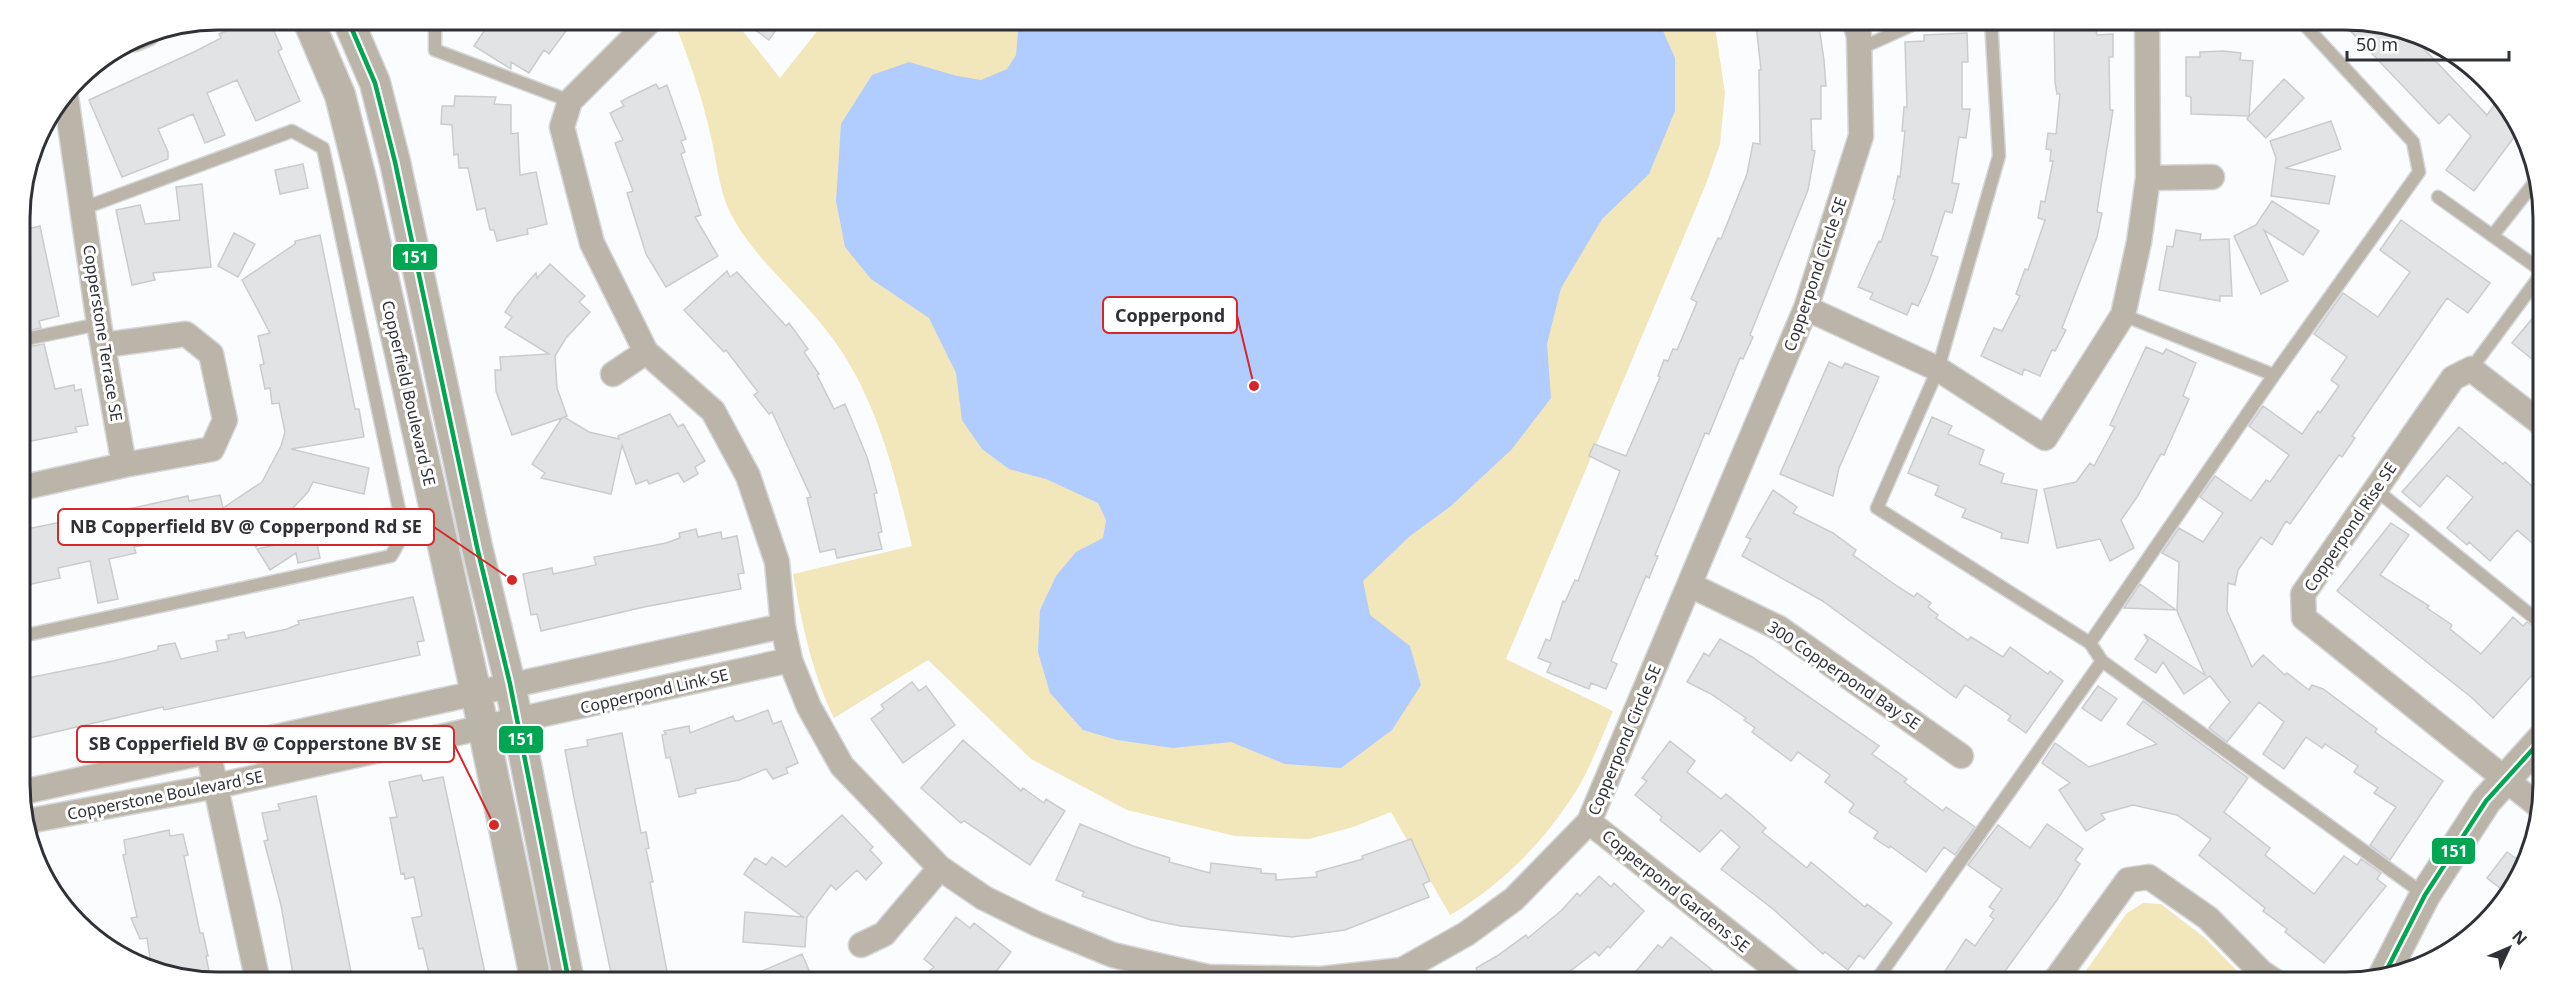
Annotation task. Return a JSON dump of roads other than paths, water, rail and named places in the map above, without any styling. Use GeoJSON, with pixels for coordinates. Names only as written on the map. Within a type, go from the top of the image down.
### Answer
{"type":"FeatureCollection","features":[{"type":"Feature","properties":{"kind":"street","name":"Copperfield Boulevard SE"},"geometry":{"type":"LineString","coordinates":[[312,30],[340,95],[360,172],[484,729],[534,972]]}},
{"type":"Feature","properties":{"kind":"street","name":"Copperfield Boulevard SE"},"geometry":{"type":"LineString","coordinates":[[352,30],[375,83],[395,162],[474,536],[510,684],[566,972]]}},
{"type":"Feature","properties":{"kind":"street"},"geometry":{"type":"LineString","coordinates":[[570,101],[641,30]]}},
{"type":"Feature","properties":{"kind":"street","name":"Copperpond Circle SE"},"geometry":{"type":"LineString","coordinates":[[1410,972],[1514,899],[1589,822],[1806,308],[1861,136],[1859,49],[1856,30]]}},
{"type":"Feature","properties":{"kind":"street"},"geometry":{"type":"LineString","coordinates":[[1806,308],[1938,369],[2045,438],[2123,315],[2139,242],[2148,178],[2147,30]]}},
{"type":"Feature","properties":{"kind":"street","name":"Copperpond Circle SE"},"geometry":{"type":"LineString","coordinates":[[570,101],[562,127],[592,243],[646,352],[713,411],[748,476],[777,562],[783,626],[790,660],[809,707],[842,766],[940,868],[984,898],[1037,924],[1113,955],[1188,972]]}},
{"type":"Feature","properties":{"kind":"street","name":"Copperstone Terrace SE"},"geometry":{"type":"LineString","coordinates":[[67,106],[124,465]]}},
{"type":"Feature","properties":{"kind":"street"},"geometry":{"type":"LineString","coordinates":[[2148,178],[2212,177]]}},
{"type":"Feature","properties":{"kind":"street"},"geometry":{"type":"LineString","coordinates":[[30,486],[212,448],[225,420],[211,354],[186,334],[102,334]]}},
{"type":"Feature","properties":{"kind":"street"},"geometry":{"type":"LineString","coordinates":[[613,374],[646,352]]}},
{"type":"Feature","properties":{"kind":"street"},"geometry":{"type":"LineString","coordinates":[[2471,369],[2533,417]]}},
{"type":"Feature","properties":{"kind":"street","name":"Copperpond Rise SE"},"geometry":{"type":"LineString","coordinates":[[2471,369],[2453,378],[2303,594],[2304,618],[2532,800]]}},
{"type":"Feature","properties":{"kind":"street","name":"300 Copperpond Bay SE"},"geometry":{"type":"LineString","coordinates":[[1690,585],[1779,628],[1961,756]]}},
{"type":"Feature","properties":{"kind":"street"},"geometry":{"type":"LineString","coordinates":[[510,684],[783,626]]}},
{"type":"Feature","properties":{"kind":"street","name":"Copperpond Link SE"},"geometry":{"type":"LineString","coordinates":[[517,722],[790,660]]}},
{"type":"Feature","properties":{"kind":"street","name":"Copperstone Boulevard SE"},"geometry":{"type":"LineString","coordinates":[[30,790],[510,684]]}},
{"type":"Feature","properties":{"kind":"street","name":"Copperstone Boulevard SE"},"geometry":{"type":"LineString","coordinates":[[34,820],[216,786],[517,722]]}},
{"type":"Feature","properties":{"kind":"street"},"geometry":{"type":"LineString","coordinates":[[2388,967],[2425,895],[2486,801],[2533,749]]}},
{"type":"Feature","properties":{"kind":"street"},"geometry":{"type":"LineString","coordinates":[[208,751],[256,972]]}},
{"type":"Feature","properties":{"kind":"street","name":"Copperpond Gardens SE"},"geometry":{"type":"LineString","coordinates":[[1589,822],[1779,972]]}},
{"type":"Feature","properties":{"kind":"street"},"geometry":{"type":"LineString","coordinates":[[861,945],[884,934],[940,868]]}},
{"type":"Feature","properties":{"kind":"street"},"geometry":{"type":"LineString","coordinates":[[2061,972],[2128,880],[2149,878],[2208,918],[2261,972]]}},
{"type":"Feature","properties":{"kind":"lane"},"geometry":{"type":"LineString","coordinates":[[435,30],[435,50],[570,101]]}},
{"type":"Feature","properties":{"kind":"lane"},"geometry":{"type":"LineString","coordinates":[[1859,49],[1901,30]]}},
{"type":"Feature","properties":{"kind":"lane"},"geometry":{"type":"LineString","coordinates":[[1992,30],[1999,156],[1938,369],[1877,508],[2090,643],[2102,661],[2425,895]]}},
{"type":"Feature","properties":{"kind":"lane"},"geometry":{"type":"LineString","coordinates":[[2090,643],[2274,375],[2419,172],[2413,142],[2309,30]]}},
{"type":"Feature","properties":{"kind":"lane"},"geometry":{"type":"LineString","coordinates":[[30,634],[391,556],[404,533],[322,148],[292,131],[84,208]]}},
{"type":"Feature","properties":{"kind":"lane"},"geometry":{"type":"LineString","coordinates":[[2493,235],[2530,188]]}},
{"type":"Feature","properties":{"kind":"lane"},"geometry":{"type":"LineString","coordinates":[[2438,197],[2533,265]]}},
{"type":"Feature","properties":{"kind":"lane"},"geometry":{"type":"LineString","coordinates":[[2471,369],[2533,284]]}},
{"type":"Feature","properties":{"kind":"lane"},"geometry":{"type":"LineString","coordinates":[[2123,315],[2274,375]]}},
{"type":"Feature","properties":{"kind":"lane"},"geometry":{"type":"LineString","coordinates":[[30,339],[102,334]]}},
{"type":"Feature","properties":{"kind":"lane"},"geometry":{"type":"LineString","coordinates":[[2375,489],[2533,617]]}},
{"type":"Feature","properties":{"kind":"lane"},"geometry":{"type":"LineString","coordinates":[[1882,972],[2102,661]]}},
{"type":"Feature","properties":{"kind":"water"},"geometry":{"type":"Polygon","coordinates":[[[1017,30],[1662,30],[1675,58],[1675,111],[1649,174],[1602,219],[1561,288],[1547,344],[1551,398],[1512,449],[1451,506],[1410,536],[1363,581],[1370,615],[1410,646],[1421,685],[1392,730],[1341,768],[1285,764],[1231,742],[1173,748],[1117,740],[1083,730],[1050,693],[1038,652],[1040,610],[1056,576],[1076,552],[1103,538],[1106,520],[1098,503],[1046,479],[1009,469],[982,449],[962,420],[956,373],[929,318],[871,279],[845,247],[836,201],[841,124],[872,75],[909,62],[957,76],[981,80],[1007,69],[1016,55],[1017,30]]]}},
{"type":"Feature","properties":{"kind":"place","name":"Copperpond"},"geometry":{"type":"Point","coordinates":[1254,386]}},
{"type":"Feature","properties":{"kind":"place","name":"NB Copperfield BV @ Copperpond Rd SE"},"geometry":{"type":"Point","coordinates":[512,580]}},
{"type":"Feature","properties":{"kind":"place","name":"SB Copperfield BV @ Copperstone BV SE"},"geometry":{"type":"Point","coordinates":[494,825]}}]}
